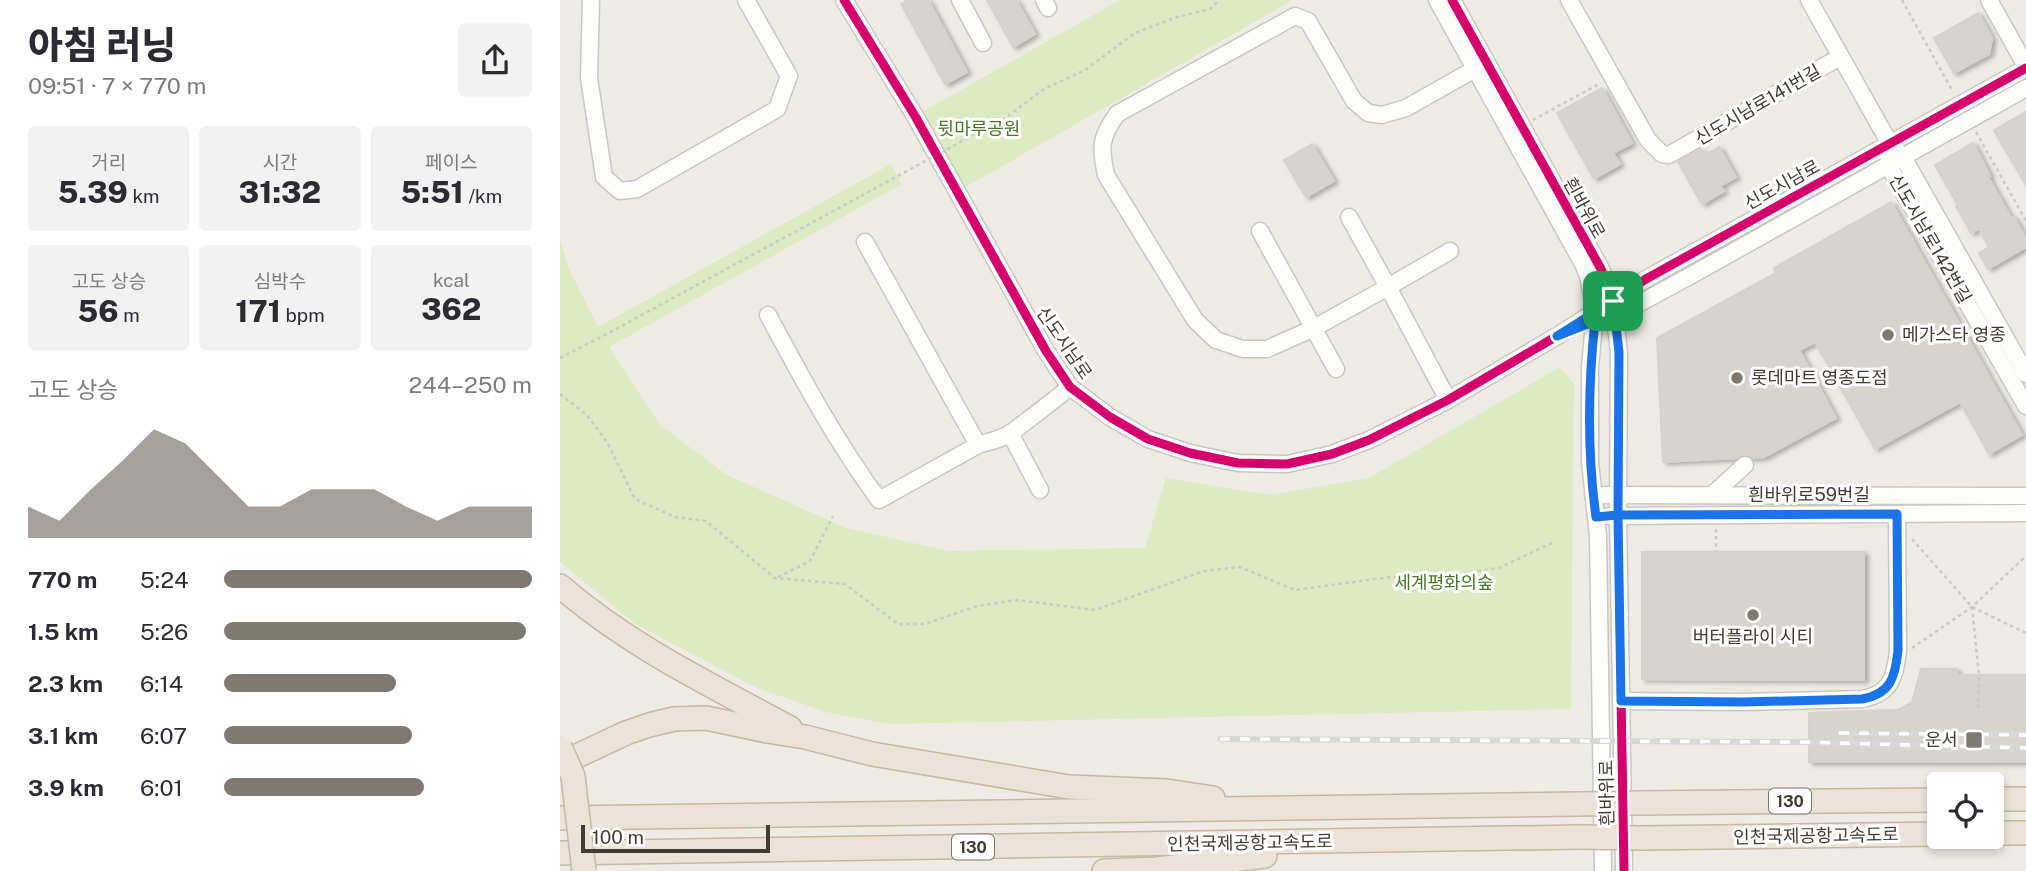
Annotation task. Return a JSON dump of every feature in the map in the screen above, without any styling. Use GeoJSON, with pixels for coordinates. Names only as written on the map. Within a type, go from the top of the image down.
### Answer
{"type":"FeatureCollection","features":[{"type":"Feature","properties":{"kind":"highway"},"geometry":{"type":"LineString","coordinates":[[560,586],[633,642],[805,737]]}},
{"type":"Feature","properties":{"kind":"highway"},"geometry":{"type":"LineString","coordinates":[[560,764],[626,733],[674,719],[706,718],[805,737],[872,754],[1069,787],[1167,790],[1273,807]]}},
{"type":"Feature","properties":{"kind":"highway"},"geometry":{"type":"LineString","coordinates":[[560,747],[573,776],[584,871]]}},
{"type":"Feature","properties":{"kind":"highway"},"geometry":{"type":"LineString","coordinates":[[2004,799],[2026,799]]}},
{"type":"Feature","properties":{"kind":"highway","name":"인천국제공항고속도로"},"geometry":{"type":"LineString","coordinates":[[560,818],[1927,800]]}},
{"type":"Feature","properties":{"kind":"highway"},"geometry":{"type":"LineString","coordinates":[[2004,834],[2026,833]]}},
{"type":"Feature","properties":{"kind":"highway","name":"인천국제공항고속도로"},"geometry":{"type":"LineString","coordinates":[[560,853],[1927,834]]}},
{"type":"Feature","properties":{"kind":"highway"},"geometry":{"type":"LineString","coordinates":[[1104,871],[1157,869],[1387,841]]}},
{"type":"Feature","properties":{"kind":"street"},"geometry":{"type":"LineString","coordinates":[[591,0],[589,78],[600,152],[604,177],[620,191],[637,189],[777,109],[789,76],[746,0]]}},
{"type":"Feature","properties":{"kind":"street","name":"신도시남로"},"geometry":{"type":"LineString","coordinates":[[844,0],[915,116],[1040,340],[1070,387],[1110,418],[1148,439],[1190,453],[1238,463],[1287,464],[1332,454],[1369,440],[1448,400],[1557,336],[1614,307],[1646,279],[2026,67]]}},
{"type":"Feature","properties":{"kind":"street"},"geometry":{"type":"LineString","coordinates":[[960,0],[983,43]]}},
{"type":"Feature","properties":{"kind":"street","name":"흰바위로"},"geometry":{"type":"LineString","coordinates":[[1437,0],[1588,276],[1595,316],[1590,368],[1590,462],[1598,536],[1603,871]]}},
{"type":"Feature","properties":{"kind":"street","name":"흰바위로"},"geometry":{"type":"LineString","coordinates":[[1451,0],[1601,269],[1614,307],[1619,352],[1618,515],[1625,871]]}},
{"type":"Feature","properties":{"kind":"street"},"geometry":{"type":"LineString","coordinates":[[1569,0],[1615,83]]}},
{"type":"Feature","properties":{"kind":"street","name":"신도시남로141번길"},"geometry":{"type":"LineString","coordinates":[[1809,0],[1890,144]]}},
{"type":"Feature","properties":{"kind":"street"},"geometry":{"type":"LineString","coordinates":[[1989,0],[2026,67]]}},
{"type":"Feature","properties":{"kind":"street"},"geometry":{"type":"LineString","coordinates":[[1450,251],[1314,328],[1267,349],[1243,349],[1216,340],[1195,320],[1106,175],[1101,153],[1106,130],[1117,114],[1294,16],[1308,22],[1354,101],[1368,113],[1382,115],[1406,108],[1475,69]]}},
{"type":"Feature","properties":{"kind":"street","name":"신도시남로141번길"},"geometry":{"type":"LineString","coordinates":[[1615,83],[1647,140],[1662,154],[1669,155],[1840,57]]}},
{"type":"Feature","properties":{"kind":"street","name":"신도시남로"},"geometry":{"type":"LineString","coordinates":[[1614,307],[1640,303],[2026,88]]}},
{"type":"Feature","properties":{"kind":"street","name":"신도시남로142번길"},"geometry":{"type":"LineString","coordinates":[[1890,144],[1903,157],[2019,365],[2026,406]]}},
{"type":"Feature","properties":{"kind":"street","name":"신도시남로142번길"},"geometry":{"type":"LineString","coordinates":[[1890,144],[1888,165],[2019,365]]}},
{"type":"Feature","properties":{"kind":"street"},"geometry":{"type":"LineString","coordinates":[[1349,217],[1448,400]]}},
{"type":"Feature","properties":{"kind":"street"},"geometry":{"type":"LineString","coordinates":[[1260,231],[1336,369]]}},
{"type":"Feature","properties":{"kind":"street"},"geometry":{"type":"LineString","coordinates":[[865,242],[978,445]]}},
{"type":"Feature","properties":{"kind":"street"},"geometry":{"type":"LineString","coordinates":[[768,315],[814,400],[879,500],[978,445],[1010,433],[1070,387]]}},
{"type":"Feature","properties":{"kind":"street"},"geometry":{"type":"LineString","coordinates":[[1010,433],[1040,490]]}},
{"type":"Feature","properties":{"kind":"street"},"geometry":{"type":"LineString","coordinates":[[1712,495],[1745,465]]}},
{"type":"Feature","properties":{"kind":"street","name":"흰바위로59번길"},"geometry":{"type":"LineString","coordinates":[[1593,495],[2026,496]]}},
{"type":"Feature","properties":{"kind":"street","name":"흰바위로59번길"},"geometry":{"type":"LineString","coordinates":[[1596,517],[2026,513]]}},
{"type":"Feature","properties":{"kind":"street"},"geometry":{"type":"LineString","coordinates":[[1621,701],[1862,699],[1871,698],[1887,688],[1896,671],[1898,651],[1897,514]]}},
{"type":"Feature","properties":{"kind":"path"},"geometry":{"type":"LineString","coordinates":[[560,358],[1008,116],[1044,89],[1085,70],[1135,33],[1174,18],[1210,9],[1219,0]]}},
{"type":"Feature","properties":{"kind":"path"},"geometry":{"type":"LineString","coordinates":[[1902,0],[1960,104]]}},
{"type":"Feature","properties":{"kind":"path"},"geometry":{"type":"LineString","coordinates":[[1521,126],[1599,84],[1615,83]]}},
{"type":"Feature","properties":{"kind":"path"},"geometry":{"type":"LineString","coordinates":[[1969,120],[2026,221]]}},
{"type":"Feature","properties":{"kind":"path"},"geometry":{"type":"LineString","coordinates":[[560,394],[587,415],[607,442],[635,499],[675,517],[706,521],[775,578],[845,584],[898,624],[925,624],[977,606],[1017,600],[1094,610],[1205,571],[1240,567],[1295,590],[1390,578],[1423,578],[1499,568],[1552,543]]}},
{"type":"Feature","properties":{"kind":"path"},"geometry":{"type":"LineString","coordinates":[[1716,515],[1716,551]]}},
{"type":"Feature","properties":{"kind":"path"},"geometry":{"type":"LineString","coordinates":[[775,578],[810,561],[833,516]]}},
{"type":"Feature","properties":{"kind":"path"},"geometry":{"type":"LineString","coordinates":[[1896,537],[1910,537],[1972,607],[2026,633]]}},
{"type":"Feature","properties":{"kind":"path"},"geometry":{"type":"LineString","coordinates":[[1898,651],[1912,648],[1972,607],[2026,556]]}},
{"type":"Feature","properties":{"kind":"path"},"geometry":{"type":"LineString","coordinates":[[1972,607],[1979,675],[1978,712]]}},
{"type":"Feature","properties":{"kind":"green space","name":"뒷마루공원"},"geometry":{"type":"Polygon","coordinates":[[[1120,0],[1293,0],[957,192],[915,116],[1120,0]]]}},
{"type":"Feature","properties":{"kind":"green space","name":"세계평화의숲"},"geometry":{"type":"Polygon","coordinates":[[[891,164],[902,184],[609,347],[660,425],[727,475],[846,528],[949,551],[1145,548],[1166,478],[1270,495],[1369,478],[1560,367],[1574,384],[1571,709],[889,724],[826,712],[757,688],[635,624],[560,562],[560,239],[568,267],[598,327],[891,164]]]}},
{"type":"Feature","properties":{"kind":"building"},"geometry":{"type":"Polygon","coordinates":[[[908,0],[928,0],[967,72],[945,84],[901,4],[908,0]]]}},
{"type":"Feature","properties":{"kind":"building"},"geometry":{"type":"Polygon","coordinates":[[[987,0],[1016,0],[1035,34],[1013,47],[987,0]]]}},
{"type":"Feature","properties":{"kind":"building"},"geometry":{"type":"Polygon","coordinates":[[[1978,13],[1992,38],[1989,54],[1954,73],[1934,38],[1978,13]]]}},
{"type":"Feature","properties":{"kind":"building"},"geometry":{"type":"Polygon","coordinates":[[[1602,88],[1632,143],[1613,153],[1620,164],[1594,179],[1557,113],[1602,88]]]}},
{"type":"Feature","properties":{"kind":"building"},"geometry":{"type":"Polygon","coordinates":[[[2026,112],[2026,185],[1994,130],[2026,112]]]}},
{"type":"Feature","properties":{"kind":"building"},"geometry":{"type":"Polygon","coordinates":[[[1973,143],[1990,176],[1988,177],[2026,239],[2026,247],[1988,269],[1979,253],[1989,247],[1979,229],[1971,233],[1935,165],[1973,143]]]}},
{"type":"Feature","properties":{"kind":"building"},"geometry":{"type":"Polygon","coordinates":[[[1312,144],[1334,181],[1306,197],[1284,160],[1312,144]]]}},
{"type":"Feature","properties":{"kind":"building"},"geometry":{"type":"Polygon","coordinates":[[[1719,147],[1736,177],[1720,186],[1724,191],[1702,204],[1678,162],[1701,149],[1705,155],[1719,147]]]}},
{"type":"Feature","properties":{"kind":"building"},"geometry":{"type":"Polygon","coordinates":[[[1891,202],[2022,435],[1989,454],[1960,402],[1875,449],[1815,342],[1799,350],[1836,418],[1764,457],[1752,458],[1743,455],[1737,458],[1663,462],[1657,338],[1776,273],[1774,268],[1891,202]]]}},
{"type":"Feature","properties":{"kind":"building","name":"버터플라이 시티"},"geometry":{"type":"Polygon","coordinates":[[[1642,552],[1864,552],[1864,680],[1642,679],[1642,552]]]}},
{"type":"Feature","properties":{"kind":"building"},"geometry":{"type":"Polygon","coordinates":[[[1921,669],[1956,669],[1958,675],[2026,675],[2026,762],[1809,762],[1809,713],[1898,710],[1912,702],[1921,669]]]}},
{"type":"Feature","properties":{"kind":"railway"},"geometry":{"type":"LineString","coordinates":[[1839,733],[2026,735]]}},
{"type":"Feature","properties":{"kind":"railway"},"geometry":{"type":"LineString","coordinates":[[1220,739],[1799,742],[2026,748]]}},
{"type":"Feature","properties":{"kind":"cycle path"},"geometry":{"type":"LineString","coordinates":[[844,0],[915,116],[1046,351],[1070,387],[1110,417],[1148,439],[1190,453],[1238,463],[1287,464],[1332,454],[1369,440],[1448,400],[1557,336],[1646,279],[2026,68]]}},
{"type":"Feature","properties":{"kind":"cycle path"},"geometry":{"type":"LineString","coordinates":[[1452,0],[1601,269],[1613,301],[1619,352],[1618,515],[1624,871]]}},
{"type":"Feature","properties":{"kind":"place","name":"메가스타 영종"},"geometry":{"type":"Point","coordinates":[1888,335]}},
{"type":"Feature","properties":{"kind":"place","name":"롯데마트 영종도점"},"geometry":{"type":"Point","coordinates":[1737,378]}},
{"type":"Feature","properties":{"kind":"place","name":"버터플라이 시티"},"geometry":{"type":"Point","coordinates":[1753,615]}},
{"type":"Feature","properties":{"kind":"place","name":"운서"},"geometry":{"type":"Point","coordinates":[1974,740]}},
{"type":"Feature","properties":{"kind":"route"},"geometry":{"type":"LineString","coordinates":[[1613,301],[1557,336],[1595,321],[1590,368],[1590,462],[1596,517],[1618,515],[1621,701],[1862,699],[1880,693],[1887,688],[1896,671],[1898,651],[1897,514],[1618,515],[1619,352],[1613,301]]}}]}
